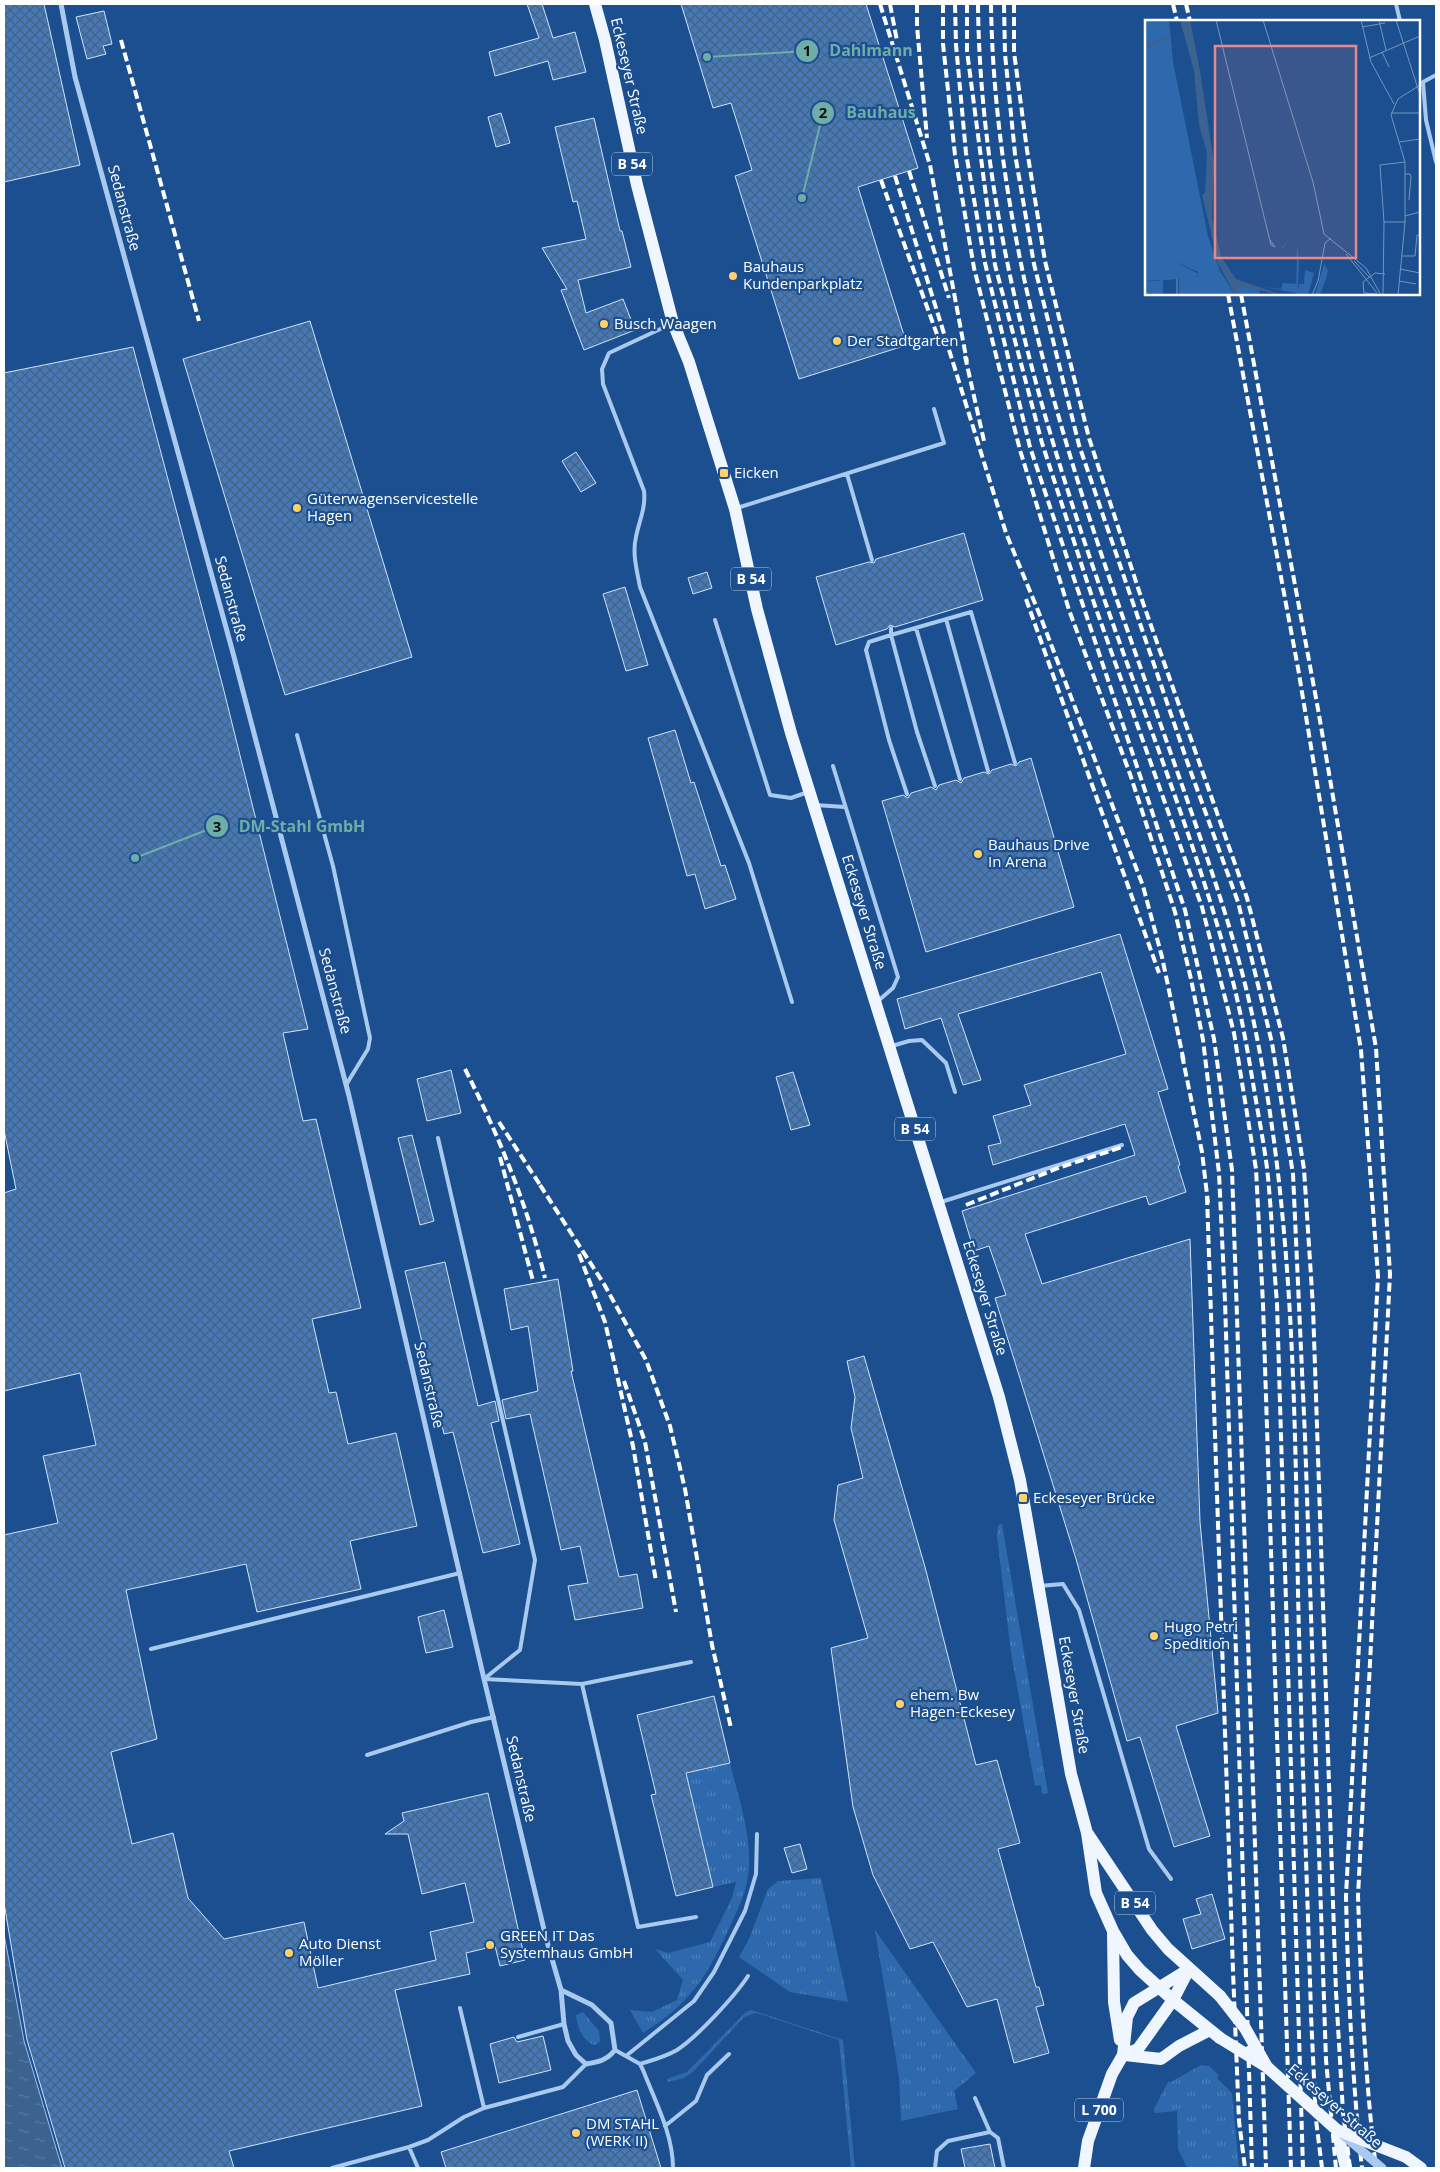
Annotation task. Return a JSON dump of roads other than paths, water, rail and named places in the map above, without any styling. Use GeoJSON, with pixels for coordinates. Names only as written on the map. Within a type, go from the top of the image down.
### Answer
{"type":"FeatureCollection","features":[{"type":"Feature","properties":{"kind":"main road","name":"Eckeseyer Straße"},"geometry":{"type":"LineString","coordinates":[[595,4],[605,40],[637,185],[673,323],[689,362],[735,509],[768,650],[810,792],[998,1398],[1020,1480],[1071,1774],[1087,1833],[1096,1893],[1113,1931],[1127,1955],[1140,1970],[1160,1986],[1173,2000],[1216,2034],[1267,2067],[1337,2130]]}},
{"type":"Feature","properties":{"kind":"main road","name":"Eckeseyer Straße"},"geometry":{"type":"LineString","coordinates":[[1087,1833],[1152,1930],[1168,1949],[1220,1996],[1245,2028],[1267,2067]]}},
{"type":"Feature","properties":{"kind":"main road"},"geometry":{"type":"LineString","coordinates":[[1113,1931],[1114,2002],[1123,2055],[1161,2060],[1179,2046],[1216,2034]]}},
{"type":"Feature","properties":{"kind":"main road"},"geometry":{"type":"LineString","coordinates":[[1173,2000],[1189,1969]]}},
{"type":"Feature","properties":{"kind":"main road","name":"L 700"},"geometry":{"type":"LineString","coordinates":[[1084,2168],[1088,2141],[1112,2074],[1123,2055],[1127,2017],[1134,2003],[1189,1969]]}},
{"type":"Feature","properties":{"kind":"main road","name":"L 700"},"geometry":{"type":"LineString","coordinates":[[1123,2055],[1138,2049],[1173,2000]]}},
{"type":"Feature","properties":{"kind":"main road"},"geometry":{"type":"LineString","coordinates":[[1337,2130],[1346,2168]]}},
{"type":"Feature","properties":{"kind":"main road","name":"B 54"},"geometry":{"type":"LineString","coordinates":[[1337,2130],[1406,2157],[1421,2168]]}},
{"type":"Feature","properties":{"kind":"street","name":"Sedanstraße"},"geometry":{"type":"LineString","coordinates":[[61,4],[75,78],[233,653],[346,1085],[484,1679],[546,1938],[561,1990],[564,2024],[568,2041],[576,2055],[586,2064]]}},
{"type":"Feature","properties":{"kind":"street"},"geometry":{"type":"LineString","coordinates":[[561,1990],[592,2005],[611,2022],[615,2050],[610,2056],[599,2062],[586,2064]]}},
{"type":"Feature","properties":{"kind":"street","name":"Eckeseyer Straße"},"geometry":{"type":"LineString","coordinates":[[1337,2130],[1382,2168]]}},
{"type":"Feature","properties":{"kind":"lane"},"geometry":{"type":"LineString","coordinates":[[1396,4],[1400,20]]}},
{"type":"Feature","properties":{"kind":"lane"},"geometry":{"type":"LineString","coordinates":[[1423,82],[1436,75]]}},
{"type":"Feature","properties":{"kind":"lane"},"geometry":{"type":"LineString","coordinates":[[1420,78],[1423,82],[1426,120],[1436,162]]}},
{"type":"Feature","properties":{"kind":"lane"},"geometry":{"type":"LineString","coordinates":[[673,323],[609,353],[602,369],[603,384],[644,491],[646,502],[635,538],[635,562],[640,587],[749,863],[792,1002]]}},
{"type":"Feature","properties":{"kind":"lane"},"geometry":{"type":"LineString","coordinates":[[735,509],[944,443],[934,409]]}},
{"type":"Feature","properties":{"kind":"lane"},"geometry":{"type":"LineString","coordinates":[[847,474],[872,560]]}},
{"type":"Feature","properties":{"kind":"lane"},"geometry":{"type":"LineString","coordinates":[[907,794],[889,740],[866,650],[869,642],[946,619],[971,612],[1015,763]]}},
{"type":"Feature","properties":{"kind":"lane"},"geometry":{"type":"LineString","coordinates":[[946,619],[988,771]]}},
{"type":"Feature","properties":{"kind":"lane"},"geometry":{"type":"LineString","coordinates":[[715,620],[770,795],[791,798],[810,792]]}},
{"type":"Feature","properties":{"kind":"lane"},"geometry":{"type":"LineString","coordinates":[[891,628],[891,635],[917,732],[935,786]]}},
{"type":"Feature","properties":{"kind":"lane"},"geometry":{"type":"LineString","coordinates":[[916,628],[960,779]]}},
{"type":"Feature","properties":{"kind":"lane"},"geometry":{"type":"LineString","coordinates":[[297,735],[333,866],[370,1038],[368,1049],[346,1085]]}},
{"type":"Feature","properties":{"kind":"lane"},"geometry":{"type":"LineString","coordinates":[[832,766],[898,977],[892,988],[876,1003]]}},
{"type":"Feature","properties":{"kind":"lane"},"geometry":{"type":"LineString","coordinates":[[814,805],[845,808]]}},
{"type":"Feature","properties":{"kind":"lane"},"geometry":{"type":"LineString","coordinates":[[890,1047],[909,1041],[922,1040],[946,1063],[955,1092]]}},
{"type":"Feature","properties":{"kind":"lane"},"geometry":{"type":"LineString","coordinates":[[438,1138],[535,1560],[520,1650],[484,1679]]}},
{"type":"Feature","properties":{"kind":"lane"},"geometry":{"type":"LineString","coordinates":[[938,1203],[1122,1145]]}},
{"type":"Feature","properties":{"kind":"lane"},"geometry":{"type":"LineString","coordinates":[[151,1649],[460,1573]]}},
{"type":"Feature","properties":{"kind":"lane"},"geometry":{"type":"LineString","coordinates":[[1039,1586],[1063,1584],[1079,1610],[1149,1849],[1171,1879]]}},
{"type":"Feature","properties":{"kind":"lane"},"geometry":{"type":"LineString","coordinates":[[484,1679],[582,1684],[691,1662]]}},
{"type":"Feature","properties":{"kind":"lane"},"geometry":{"type":"LineString","coordinates":[[582,1684],[638,1927],[696,1917]]}},
{"type":"Feature","properties":{"kind":"lane"},"geometry":{"type":"LineString","coordinates":[[367,1755],[471,1722],[494,1717]]}},
{"type":"Feature","properties":{"kind":"lane"},"geometry":{"type":"LineString","coordinates":[[626,2056],[694,2001],[714,1972],[745,1911],[756,1874],[758,1834]]}},
{"type":"Feature","properties":{"kind":"lane"},"geometry":{"type":"LineString","coordinates":[[640,2064],[661,2058],[678,2049],[738,1991],[748,1976]]}},
{"type":"Feature","properties":{"kind":"lane"},"geometry":{"type":"LineString","coordinates":[[460,2008],[484,2108]]}},
{"type":"Feature","properties":{"kind":"lane"},"geometry":{"type":"LineString","coordinates":[[518,2037],[564,2024]]}},
{"type":"Feature","properties":{"kind":"lane"},"geometry":{"type":"LineString","coordinates":[[615,2050],[640,2064],[643,2070],[673,2152],[672,2168]]}},
{"type":"Feature","properties":{"kind":"lane"},"geometry":{"type":"LineString","coordinates":[[665,2126],[696,2101],[707,2076],[729,2054]]}},
{"type":"Feature","properties":{"kind":"lane"},"geometry":{"type":"LineString","coordinates":[[332,2168],[428,2140],[464,2117],[484,2108],[563,2087],[586,2064]]}},
{"type":"Feature","properties":{"kind":"lane"},"geometry":{"type":"LineString","coordinates":[[975,2098],[990,2132],[998,2138],[1004,2168]]}},
{"type":"Feature","properties":{"kind":"lane"},"geometry":{"type":"LineString","coordinates":[[935,2168],[937,2151],[948,2141],[990,2132]]}},
{"type":"Feature","properties":{"kind":"lane"},"geometry":{"type":"LineString","coordinates":[[409,2147],[418,2168]]}},
{"type":"Feature","properties":{"kind":"water"},"geometry":{"type":"Polygon","coordinates":[[[4,1934],[24,2041],[62,2168],[5,2168],[4,2165],[4,1934]]]}},
{"type":"Feature","properties":{"kind":"railway"},"geometry":{"type":"LineString","coordinates":[[880,4],[930,165],[967,362]]}},
{"type":"Feature","properties":{"kind":"railway"},"geometry":{"type":"LineString","coordinates":[[890,4],[897,41]]}},
{"type":"Feature","properties":{"kind":"railway"},"geometry":{"type":"LineString","coordinates":[[917,4],[917,26],[927,138]]}},
{"type":"Feature","properties":{"kind":"railway"},"geometry":{"type":"LineString","coordinates":[[943,4],[943,44],[955,155],[974,268],[1020,450],[1069,610],[1130,774],[1175,912],[1203,1040],[1219,1173],[1225,1301],[1252,2168]]}},
{"type":"Feature","properties":{"kind":"railway"},"geometry":{"type":"LineString","coordinates":[[955,4],[956,45],[966,153],[985,263],[1030,447],[1185,910],[1214,1039],[1232,1170],[1266,2168]]}},
{"type":"Feature","properties":{"kind":"railway"},"geometry":{"type":"LineString","coordinates":[[967,4],[967,51],[995,265],[1042,443],[1094,603],[1202,907],[1234,1033],[1256,1169],[1263,1304],[1291,2168]]}},
{"type":"Feature","properties":{"kind":"railway"},"geometry":{"type":"LineString","coordinates":[[978,4],[981,81],[989,158],[1018,310],[1058,461],[1107,607],[1188,833],[1217,924],[1241,1016],[1267,1168],[1277,1303],[1303,2168]]}},
{"type":"Feature","properties":{"kind":"railway"},"geometry":{"type":"LineString","coordinates":[[991,4],[995,81],[1003,157],[1015,234],[1031,310],[1050,385],[1094,533],[1224,909],[1250,1004],[1268,1098],[1285,1238],[1290,1309],[1311,2015],[1316,2120],[1322,2168]]}},
{"type":"Feature","properties":{"kind":"railway"},"geometry":{"type":"LineString","coordinates":[[1004,4],[1005,54],[1015,154],[1034,264],[1079,445],[1188,764],[1238,902],[1272,1043],[1293,1174],[1305,1437],[1326,2060],[1336,2168]]}},
{"type":"Feature","properties":{"kind":"railway"},"geometry":{"type":"LineString","coordinates":[[1014,4],[1014,52],[1027,150],[1045,261],[1089,438],[1142,600],[1247,898],[1283,1038],[1304,1169],[1313,1307],[1336,1992],[1343,2112],[1350,2168]]}},
{"type":"Feature","properties":{"kind":"railway"},"geometry":{"type":"LineString","coordinates":[[1173,4],[1177,20]]}},
{"type":"Feature","properties":{"kind":"railway"},"geometry":{"type":"LineString","coordinates":[[1186,4],[1190,20]]}},
{"type":"Feature","properties":{"kind":"railway"},"geometry":{"type":"LineString","coordinates":[[121,40],[199,321]]}},
{"type":"Feature","properties":{"kind":"railway"},"geometry":{"type":"LineString","coordinates":[[909,171],[949,298]]}},
{"type":"Feature","properties":{"kind":"railway"},"geometry":{"type":"LineString","coordinates":[[895,176],[1006,533],[1041,618],[1143,886],[1162,957],[1184,1062]]}},
{"type":"Feature","properties":{"kind":"railway"},"geometry":{"type":"LineString","coordinates":[[881,180],[939,340]]}},
{"type":"Feature","properties":{"kind":"railway"},"geometry":{"type":"LineString","coordinates":[[1228,295],[1298,668],[1361,1050],[1378,1276],[1346,1896],[1351,2032],[1362,2168]]}},
{"type":"Feature","properties":{"kind":"railway"},"geometry":{"type":"LineString","coordinates":[[1241,295],[1318,709],[1376,1048],[1390,1274],[1358,1896],[1364,2032],[1376,2168]]}},
{"type":"Feature","properties":{"kind":"railway"},"geometry":{"type":"LineString","coordinates":[[965,356],[984,441]]}},
{"type":"Feature","properties":{"kind":"railway"},"geometry":{"type":"LineString","coordinates":[[1026,599],[1159,973]]}},
{"type":"Feature","properties":{"kind":"railway"},"geometry":{"type":"LineString","coordinates":[[1182,1055],[1202,1152],[1208,1203]]}},
{"type":"Feature","properties":{"kind":"railway"},"geometry":{"type":"LineString","coordinates":[[465,1069],[501,1145],[521,1197],[545,1278]]}},
{"type":"Feature","properties":{"kind":"railway"},"geometry":{"type":"LineString","coordinates":[[499,1122],[544,1191]]}},
{"type":"Feature","properties":{"kind":"railway"},"geometry":{"type":"LineString","coordinates":[[966,1205],[1058,1168],[1122,1147]]}},
{"type":"Feature","properties":{"kind":"railway"},"geometry":{"type":"LineString","coordinates":[[500,1157],[533,1281]]}},
{"type":"Feature","properties":{"kind":"railway"},"geometry":{"type":"LineString","coordinates":[[540,1185],[604,1284],[646,1360],[670,1426],[685,1489],[712,1645],[731,1728]]}},
{"type":"Feature","properties":{"kind":"railway"},"geometry":{"type":"LineString","coordinates":[[1207,1196],[1233,1971],[1239,2121],[1245,2168]]}},
{"type":"Feature","properties":{"kind":"railway"},"geometry":{"type":"LineString","coordinates":[[579,1254],[605,1322],[633,1446],[656,1581]]}},
{"type":"Feature","properties":{"kind":"railway"},"geometry":{"type":"LineString","coordinates":[[624,1381],[645,1442],[676,1612]]}},
{"type":"Feature","properties":{"kind":"place","name":"Dahlmann"},"geometry":{"type":"Point","coordinates":[707,57]}},
{"type":"Feature","properties":{"kind":"place","name":"Bauhaus"},"geometry":{"type":"Point","coordinates":[802,198]}},
{"type":"Feature","properties":{"kind":"place","name":"Bauhaus Kundenparkplatz"},"geometry":{"type":"Point","coordinates":[733,276]}},
{"type":"Feature","properties":{"kind":"place","name":"Busch Waagen"},"geometry":{"type":"Point","coordinates":[604,324]}},
{"type":"Feature","properties":{"kind":"place","name":"Der Stadtgarten"},"geometry":{"type":"Point","coordinates":[837,341]}},
{"type":"Feature","properties":{"kind":"place","name":"Eicken"},"geometry":{"type":"Point","coordinates":[724,473]}},
{"type":"Feature","properties":{"kind":"place","name":"Güterwagenservicestelle Hagen"},"geometry":{"type":"Point","coordinates":[297,508]}},
{"type":"Feature","properties":{"kind":"place","name":"Bauhaus Drive In Arena"},"geometry":{"type":"Point","coordinates":[978,854]}},
{"type":"Feature","properties":{"kind":"place","name":"DM-Stahl GmbH"},"geometry":{"type":"Point","coordinates":[135,858]}},
{"type":"Feature","properties":{"kind":"place","name":"Eckeseyer Brücke"},"geometry":{"type":"Point","coordinates":[1023,1498]}},
{"type":"Feature","properties":{"kind":"place","name":"Hugo Petri Spedition"},"geometry":{"type":"Point","coordinates":[1154,1636]}},
{"type":"Feature","properties":{"kind":"place","name":"ehem. Bw Hagen-Eckesey"},"geometry":{"type":"Point","coordinates":[900,1704]}},
{"type":"Feature","properties":{"kind":"place","name":"GREEN IT Das Systemhaus GmbH"},"geometry":{"type":"Point","coordinates":[490,1945]}},
{"type":"Feature","properties":{"kind":"place","name":"Auto Dienst Möller"},"geometry":{"type":"Point","coordinates":[289,1953]}},
{"type":"Feature","properties":{"kind":"place","name":"DM STAHL (WERK II)"},"geometry":{"type":"Point","coordinates":[576,2133]}}]}
